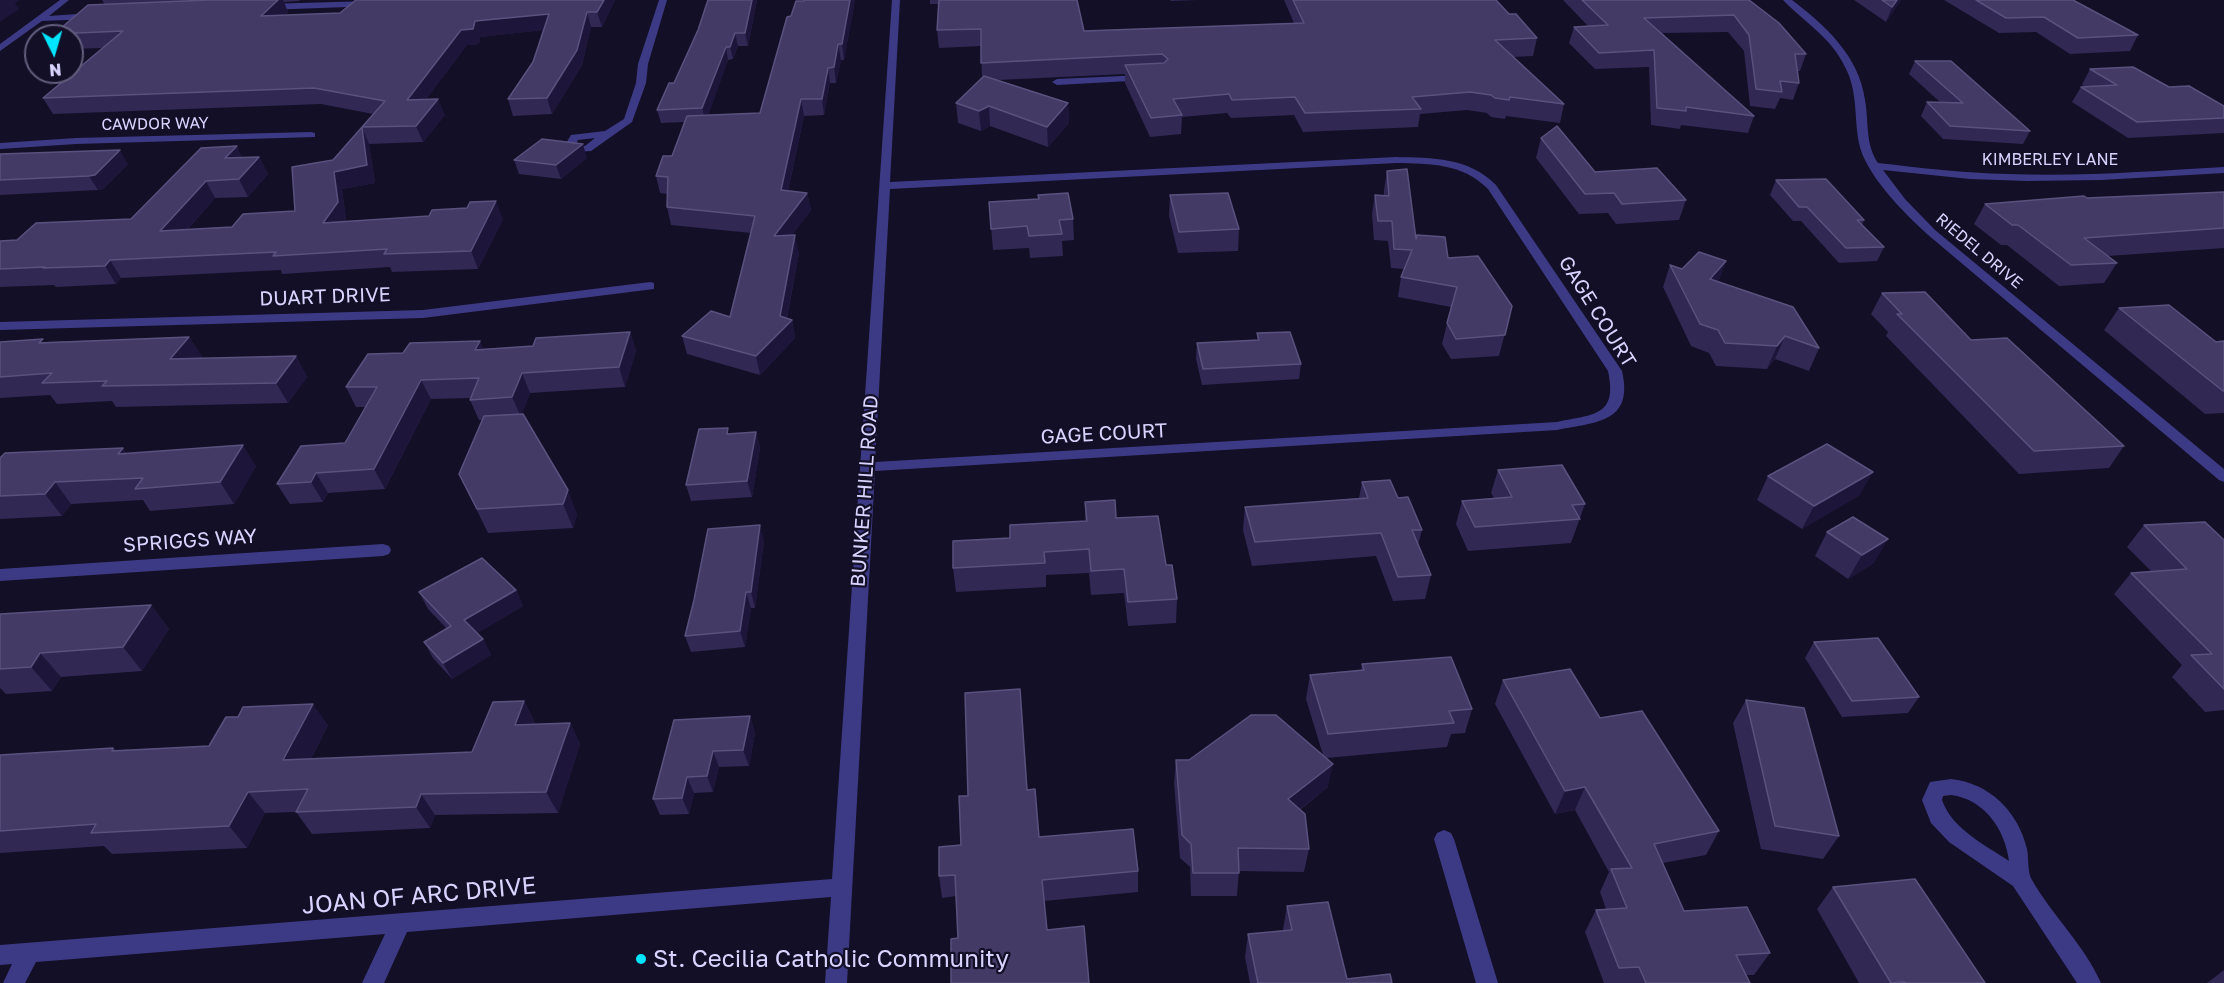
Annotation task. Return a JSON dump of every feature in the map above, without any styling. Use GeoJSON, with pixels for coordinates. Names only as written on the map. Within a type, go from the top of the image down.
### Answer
{"type":"FeatureCollection","features":[{"type":"Feature","properties":{"kind":"street"},"geometry":{"type":"LineString","coordinates":[[0,48],[65,0]]}},
{"type":"Feature","properties":{"kind":"street"},"geometry":{"type":"LineString","coordinates":[[609,134],[628,120],[641,83],[643,64],[663,0]]}},
{"type":"Feature","properties":{"kind":"street","name":"BUNKER HILL ROAD"},"geometry":{"type":"LineString","coordinates":[[836,983],[896,0]]}},
{"type":"Feature","properties":{"kind":"street","name":"RIEDEL DRIVE"},"geometry":{"type":"LineString","coordinates":[[1787,0],[1832,39],[1848,61],[1856,78],[1860,96],[1866,151],[1906,209],[2224,477]]}},
{"type":"Feature","properties":{"kind":"street"},"geometry":{"type":"LineString","coordinates":[[256,7],[384,4]]}},
{"type":"Feature","properties":{"kind":"street"},"geometry":{"type":"LineString","coordinates":[[39,19],[107,15]]}},
{"type":"Feature","properties":{"kind":"street"},"geometry":{"type":"LineString","coordinates":[[1057,82],[1160,77]]}},
{"type":"Feature","properties":{"kind":"street","name":"CAWDOR WAY"},"geometry":{"type":"LineString","coordinates":[[0,146],[76,141],[311,135]]}},
{"type":"Feature","properties":{"kind":"street","name":"GAGE COURT"},"geometry":{"type":"LineString","coordinates":[[867,467],[1557,426],[1604,414],[1614,408],[1620,399],[1620,386],[1615,371],[1492,187],[1483,175],[1463,166],[1437,161],[1396,160],[884,186]]}},
{"type":"Feature","properties":{"kind":"street","name":"KIMBERLEY LANE"},"geometry":{"type":"LineString","coordinates":[[1876,166],[1966,176],[2024,178],[2122,176],[2224,170]]}},
{"type":"Feature","properties":{"kind":"street","name":"DUART DRIVE"},"geometry":{"type":"LineString","coordinates":[[0,326],[423,314],[650,286]]}},
{"type":"Feature","properties":{"kind":"street","name":"SPRIGGS WAY"},"geometry":{"type":"LineString","coordinates":[[0,575],[383,549]]}},
{"type":"Feature","properties":{"kind":"street"},"geometry":{"type":"LineString","coordinates":[[2020,880],[2015,843],[1996,808],[1975,791],[1954,785],[1937,788],[1932,800],[1938,817],[1956,836],[2020,880],[2090,983]]}},
{"type":"Feature","properties":{"kind":"street"},"geometry":{"type":"LineString","coordinates":[[1444,839],[1487,983]]}},
{"type":"Feature","properties":{"kind":"street","name":"JOAN OF ARC DRIVE"},"geometry":{"type":"LineString","coordinates":[[0,955],[842,887]]}},
{"type":"Feature","properties":{"kind":"street"},"geometry":{"type":"LineString","coordinates":[[373,983],[400,923]]}},
{"type":"Feature","properties":{"kind":"street"},"geometry":{"type":"LineString","coordinates":[[14,983],[30,952]]}},
{"type":"Feature","properties":{"kind":"building"},"geometry":{"type":"Polygon","coordinates":[[[209,0],[278,0],[261,16],[340,13],[356,0],[604,0],[597,12],[587,12],[577,50],[547,98],[508,99],[533,62],[549,14],[475,21],[473,29],[461,30],[407,100],[438,99],[416,126],[362,127],[385,101],[314,88],[43,98],[60,84],[84,84],[84,64],[123,31],[84,33],[84,24],[66,24],[88,5],[209,0]]]}},
{"type":"Feature","properties":{"kind":"building"},"geometry":{"type":"Polygon","coordinates":[[[708,0],[752,0],[745,33],[735,33],[730,47],[726,47],[702,108],[657,110],[669,83],[674,83],[698,30],[708,0]]]}},
{"type":"Feature","properties":{"kind":"building"},"geometry":{"type":"Polygon","coordinates":[[[850,0],[842,44],[838,44],[834,67],[828,68],[822,99],[801,99],[781,190],[807,193],[774,236],[795,235],[780,316],[792,320],[756,356],[682,336],[711,311],[730,317],[755,216],[667,207],[668,177],[656,176],[663,156],[672,156],[687,116],[760,113],[787,17],[791,16],[796,1],[850,0]]]}},
{"type":"Feature","properties":{"kind":"building"},"geometry":{"type":"Polygon","coordinates":[[[939,0],[1077,0],[1084,31],[1304,23],[1293,0],[1496,0],[1509,14],[1516,14],[1537,38],[1495,40],[1564,104],[1510,97],[1509,100],[1470,92],[1412,97],[1421,109],[1305,113],[1295,97],[1232,100],[1229,94],[1173,99],[1182,115],[1151,118],[1125,65],[1164,63],[1168,59],[1162,54],[981,63],[981,29],[937,30],[939,0]]]}},
{"type":"Feature","properties":{"kind":"building"},"geometry":{"type":"Polygon","coordinates":[[[1582,0],[1749,0],[1779,23],[1806,54],[1795,54],[1799,83],[1780,81],[1782,92],[1756,89],[1749,35],[1734,15],[1644,18],[1754,116],[1686,107],[1686,111],[1657,108],[1654,50],[1599,53],[1574,27],[1608,25],[1582,0]]]}},
{"type":"Feature","properties":{"kind":"building"},"geometry":{"type":"Polygon","coordinates":[[[1882,0],[1897,0],[1892,7],[1882,0]]]}},
{"type":"Feature","properties":{"kind":"building"},"geometry":{"type":"Polygon","coordinates":[[[1976,0],[2073,0],[2138,35],[2078,38],[2044,17],[2006,18],[1976,0]]]}},
{"type":"Feature","properties":{"kind":"building"},"geometry":{"type":"Polygon","coordinates":[[[1915,61],[1951,61],[2030,131],[1950,126],[1927,102],[1963,103],[1915,61]]]}},
{"type":"Feature","properties":{"kind":"building"},"geometry":{"type":"Polygon","coordinates":[[[2133,67],[2169,87],[2189,86],[2224,106],[2224,118],[2137,122],[2081,87],[2117,85],[2090,69],[2133,67]]]}},
{"type":"Feature","properties":{"kind":"building"},"geometry":{"type":"Polygon","coordinates":[[[984,76],[1068,103],[1047,127],[989,106],[979,111],[956,103],[984,76]]]}},
{"type":"Feature","properties":{"kind":"building"},"geometry":{"type":"Polygon","coordinates":[[[1557,126],[1595,172],[1657,168],[1686,200],[1622,204],[1614,193],[1585,194],[1541,138],[1557,126]]]}},
{"type":"Feature","properties":{"kind":"building"},"geometry":{"type":"Polygon","coordinates":[[[362,127],[367,165],[334,172],[338,202],[323,223],[429,216],[432,210],[467,208],[470,202],[496,201],[471,251],[384,254],[387,249],[273,256],[276,252],[110,260],[105,266],[0,269],[0,241],[17,240],[36,223],[131,219],[201,148],[237,146],[225,158],[259,157],[239,179],[206,181],[160,231],[232,227],[243,214],[295,211],[292,167],[333,160],[362,127]]]}},
{"type":"Feature","properties":{"kind":"building"},"geometry":{"type":"Polygon","coordinates":[[[542,139],[583,144],[556,165],[514,160],[542,139]]]}},
{"type":"Feature","properties":{"kind":"building"},"geometry":{"type":"Polygon","coordinates":[[[120,150],[95,175],[0,180],[0,154],[120,150]]]}},
{"type":"Feature","properties":{"kind":"building"},"geometry":{"type":"Polygon","coordinates":[[[1407,169],[1416,239],[1417,235],[1445,237],[1448,258],[1478,256],[1512,306],[1505,335],[1456,339],[1447,323],[1457,287],[1401,277],[1412,250],[1394,249],[1392,221],[1378,221],[1375,195],[1389,196],[1387,171],[1407,169]]]}},
{"type":"Feature","properties":{"kind":"building"},"geometry":{"type":"Polygon","coordinates":[[[1826,179],[1864,220],[1857,220],[1884,247],[1846,248],[1807,207],[1799,207],[1776,180],[1826,179]]]}},
{"type":"Feature","properties":{"kind":"building"},"geometry":{"type":"Polygon","coordinates":[[[2224,192],[2224,228],[2084,238],[2117,263],[2071,265],[2018,225],[2012,225],[1985,204],[2084,196],[2087,198],[2224,192]]]}},
{"type":"Feature","properties":{"kind":"building"},"geometry":{"type":"Polygon","coordinates":[[[1068,193],[1073,219],[1059,220],[1062,234],[1029,236],[1027,226],[991,229],[989,202],[1039,199],[1038,195],[1068,193]]]}},
{"type":"Feature","properties":{"kind":"building"},"geometry":{"type":"Polygon","coordinates":[[[1228,193],[1239,229],[1179,232],[1170,195],[1228,193]]]}},
{"type":"Feature","properties":{"kind":"building"},"geometry":{"type":"Polygon","coordinates":[[[1699,252],[1726,261],[1710,279],[1793,307],[1819,348],[1785,336],[1777,346],[1725,343],[1718,330],[1700,324],[1670,265],[1682,269],[1699,252]]]}},
{"type":"Feature","properties":{"kind":"building"},"geometry":{"type":"Polygon","coordinates":[[[1925,292],[1971,340],[2007,338],[2124,446],[2034,451],[1897,314],[1902,314],[1882,293],[1925,292]]]}},
{"type":"Feature","properties":{"kind":"building"},"geometry":{"type":"Polygon","coordinates":[[[2169,305],[2216,342],[2224,341],[2224,391],[2119,308],[2169,305]]]}},
{"type":"Feature","properties":{"kind":"building"},"geometry":{"type":"Polygon","coordinates":[[[630,332],[619,367],[522,373],[512,397],[470,400],[479,378],[421,380],[374,469],[316,473],[311,482],[277,484],[301,446],[345,443],[377,387],[346,387],[368,354],[403,353],[410,343],[480,341],[475,350],[533,346],[536,338],[630,332]]]}},
{"type":"Feature","properties":{"kind":"building"},"geometry":{"type":"Polygon","coordinates":[[[1290,332],[1301,364],[1203,369],[1197,343],[1259,340],[1257,333],[1290,332]]]}},
{"type":"Feature","properties":{"kind":"building"},"geometry":{"type":"Polygon","coordinates":[[[189,337],[170,359],[296,356],[276,383],[102,386],[107,381],[42,383],[52,373],[0,377],[0,342],[43,339],[39,343],[189,337]]]}},
{"type":"Feature","properties":{"kind":"building"},"geometry":{"type":"Polygon","coordinates":[[[523,414],[568,490],[563,504],[477,509],[459,474],[484,416],[523,414]]]}},
{"type":"Feature","properties":{"kind":"building"},"geometry":{"type":"Polygon","coordinates":[[[728,428],[727,434],[756,432],[747,481],[686,485],[699,429],[728,428]]]}},
{"type":"Feature","properties":{"kind":"building"},"geometry":{"type":"Polygon","coordinates":[[[1827,444],[1873,472],[1814,506],[1768,476],[1827,444]]]}},
{"type":"Feature","properties":{"kind":"building"},"geometry":{"type":"Polygon","coordinates":[[[243,445],[220,482],[135,489],[143,478],[55,482],[45,494],[0,496],[0,458],[5,453],[123,448],[118,454],[243,445]]]}},
{"type":"Feature","properties":{"kind":"building"},"geometry":{"type":"Polygon","coordinates":[[[1562,465],[1585,504],[1572,505],[1580,519],[1475,527],[1462,501],[1512,497],[1498,470],[1562,465]]]}},
{"type":"Feature","properties":{"kind":"building"},"geometry":{"type":"Polygon","coordinates":[[[1390,480],[1398,498],[1408,497],[1422,530],[1412,530],[1431,575],[1398,577],[1381,533],[1255,542],[1245,507],[1368,498],[1362,482],[1390,480]]]}},
{"type":"Feature","properties":{"kind":"building"},"geometry":{"type":"Polygon","coordinates":[[[1115,500],[1116,518],[1158,516],[1166,565],[1172,565],[1177,599],[1128,602],[1124,569],[1091,571],[1089,549],[1044,552],[1045,563],[953,568],[953,541],[1010,538],[1010,525],[1087,521],[1085,502],[1115,500]]]}},
{"type":"Feature","properties":{"kind":"building"},"geometry":{"type":"Polygon","coordinates":[[[1853,517],[1888,539],[1862,555],[1827,532],[1853,517]]]}},
{"type":"Feature","properties":{"kind":"building"},"geometry":{"type":"Polygon","coordinates":[[[2205,522],[2224,540],[2224,689],[2191,655],[2212,654],[2131,573],[2187,569],[2144,525],[2205,522]]]}},
{"type":"Feature","properties":{"kind":"building"},"geometry":{"type":"Polygon","coordinates":[[[760,525],[751,592],[746,592],[740,631],[685,636],[708,529],[760,525]]]}},
{"type":"Feature","properties":{"kind":"building"},"geometry":{"type":"Polygon","coordinates":[[[482,558],[516,590],[464,620],[483,639],[443,663],[424,642],[451,626],[419,592],[482,558]]]}},
{"type":"Feature","properties":{"kind":"building"},"geometry":{"type":"Polygon","coordinates":[[[151,605],[123,647],[40,653],[31,667],[0,669],[0,614],[151,605]]]}},
{"type":"Feature","properties":{"kind":"building"},"geometry":{"type":"Polygon","coordinates":[[[1878,638],[1919,697],[1852,701],[1814,642],[1878,638]]]}},
{"type":"Feature","properties":{"kind":"building"},"geometry":{"type":"Polygon","coordinates":[[[1451,657],[1472,709],[1449,711],[1454,723],[1328,734],[1310,675],[1364,670],[1362,664],[1451,657]]]}},
{"type":"Feature","properties":{"kind":"building"},"geometry":{"type":"Polygon","coordinates":[[[1570,669],[1600,718],[1642,711],[1719,831],[1654,844],[1684,911],[1747,907],[1770,953],[1736,955],[1750,983],[1646,983],[1639,967],[1619,968],[1596,910],[1627,908],[1611,869],[1632,868],[1585,787],[1565,791],[1503,680],[1570,669]]]}},
{"type":"Feature","properties":{"kind":"building"},"geometry":{"type":"Polygon","coordinates":[[[1020,689],[1027,790],[1035,789],[1039,837],[1133,829],[1138,871],[1042,880],[1047,930],[1084,926],[1089,983],[951,983],[951,939],[958,938],[955,875],[939,876],[939,847],[961,845],[959,796],[968,796],[965,693],[1020,689]]]}},
{"type":"Feature","properties":{"kind":"building"},"geometry":{"type":"Polygon","coordinates":[[[1746,700],[1804,708],[1839,836],[1775,826],[1746,700]]]}},
{"type":"Feature","properties":{"kind":"building"},"geometry":{"type":"Polygon","coordinates":[[[524,701],[515,725],[570,723],[546,792],[421,794],[416,807],[296,812],[308,789],[248,792],[229,826],[91,833],[96,824],[0,831],[0,755],[113,748],[112,751],[209,746],[226,717],[238,717],[243,707],[313,704],[283,760],[472,752],[493,702],[524,701]]]}},
{"type":"Feature","properties":{"kind":"building"},"geometry":{"type":"Polygon","coordinates":[[[1251,715],[1276,715],[1333,764],[1288,799],[1305,814],[1309,849],[1238,848],[1239,873],[1193,873],[1191,844],[1182,835],[1176,760],[1189,760],[1251,715]]]}},
{"type":"Feature","properties":{"kind":"building"},"geometry":{"type":"Polygon","coordinates":[[[750,716],[743,750],[713,751],[707,776],[687,777],[682,798],[653,799],[674,720],[750,716]]]}},
{"type":"Feature","properties":{"kind":"building"},"geometry":{"type":"Polygon","coordinates":[[[1915,879],[1985,983],[1891,983],[1833,887],[1915,879]]]}},
{"type":"Feature","properties":{"kind":"building"},"geometry":{"type":"Polygon","coordinates":[[[1328,902],[1347,979],[1390,974],[1392,983],[1258,983],[1248,934],[1292,930],[1287,906],[1328,902]]]}},
{"type":"Feature","properties":{"kind":"place","name":"St. Cecilia Catholic Community"},"geometry":{"type":"Point","coordinates":[641,959]}}]}
